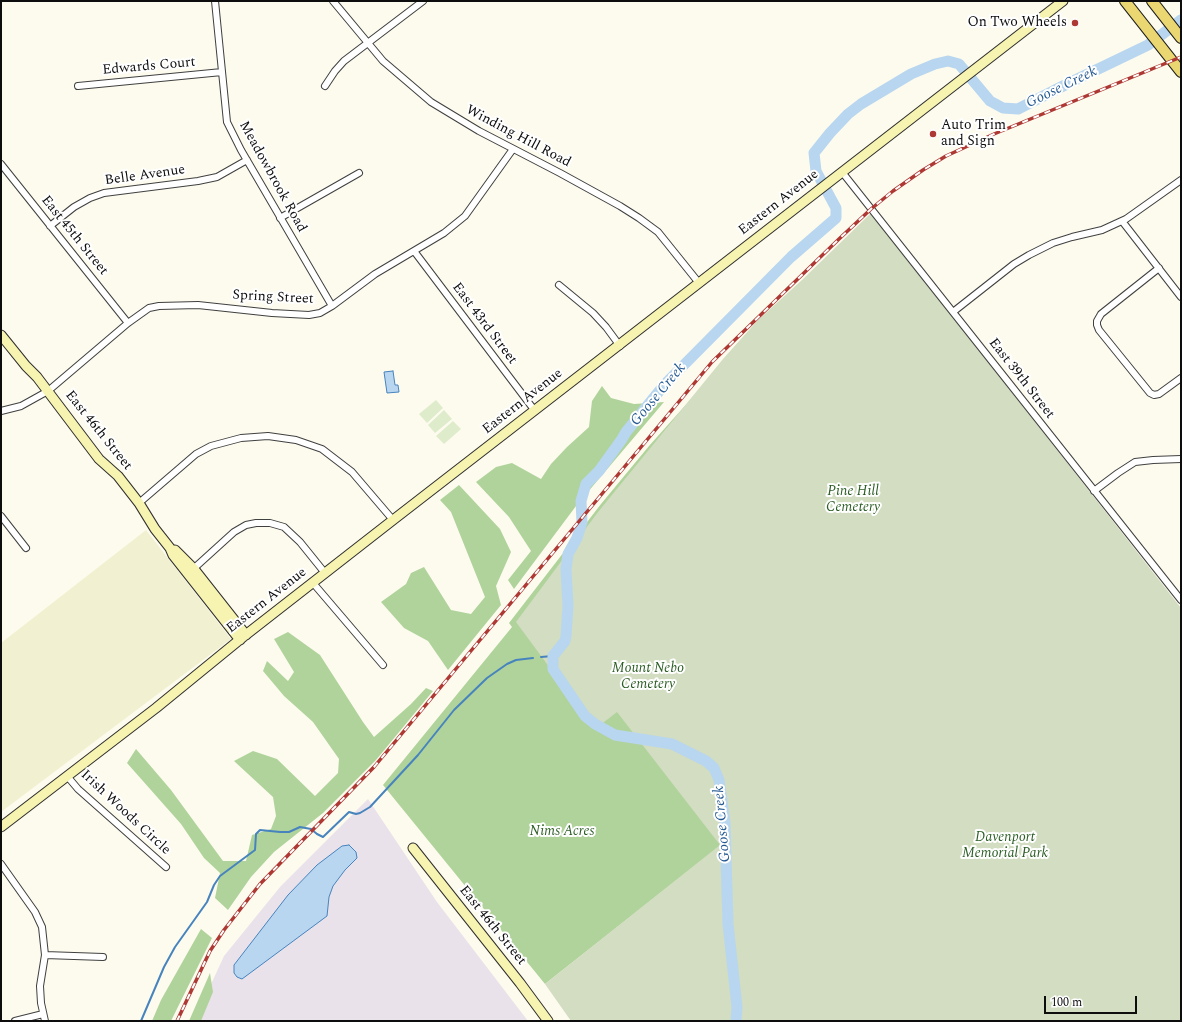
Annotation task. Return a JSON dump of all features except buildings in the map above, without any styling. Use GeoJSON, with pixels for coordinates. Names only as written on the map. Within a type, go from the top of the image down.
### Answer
{"type":"FeatureCollection","features":[{"type":"Feature","properties":{"kind":"main road","name":"Eastern Avenue"},"geometry":{"type":"LineString","coordinates":[[1,827],[156,708],[393,520],[535,412],[1063,1]]}},
{"type":"Feature","properties":{"kind":"main road"},"geometry":{"type":"LineString","coordinates":[[1124,1],[1181,72]]}},
{"type":"Feature","properties":{"kind":"main road"},"geometry":{"type":"LineString","coordinates":[[1152,1],[1181,38]]}},
{"type":"Feature","properties":{"kind":"main road","name":"East 46th Street"},"geometry":{"type":"LineString","coordinates":[[1,335],[48,390],[99,459],[118,476],[139,503],[155,529],[174,555],[191,571],[243,638]]}},
{"type":"Feature","properties":{"kind":"main road","name":"East 46th Street"},"geometry":{"type":"LineString","coordinates":[[413,848],[520,983],[548,1021]]}},
{"type":"Feature","properties":{"kind":"street","name":"Meadowbrook Road"},"geometry":{"type":"LineString","coordinates":[[215,1],[227,122],[280,218],[332,306]]}},
{"type":"Feature","properties":{"kind":"street","name":"Winding Hill Road"},"geometry":{"type":"LineString","coordinates":[[333,1],[383,61],[431,102],[479,131],[620,206],[639,218],[658,232],[699,283]]}},
{"type":"Feature","properties":{"kind":"street"},"geometry":{"type":"LineString","coordinates":[[325,86],[335,71],[344,62],[423,1]]}},
{"type":"Feature","properties":{"kind":"street","name":"Edwards Court"},"geometry":{"type":"LineString","coordinates":[[78,86],[222,72]]}},
{"type":"Feature","properties":{"kind":"street","name":"Spring Street"},"geometry":{"type":"LineString","coordinates":[[1,411],[20,406],[48,390],[128,323],[149,308],[159,306],[198,305],[309,315],[320,313],[332,306],[375,274],[444,233],[465,216],[513,149]]}},
{"type":"Feature","properties":{"kind":"street","name":"Belle Avenue"},"geometry":{"type":"LineString","coordinates":[[50,226],[74,207],[90,198],[104,193],[198,181],[217,177],[247,160]]}},
{"type":"Feature","properties":{"kind":"street","name":"East 45th Street"},"geometry":{"type":"LineString","coordinates":[[1,164],[128,323]]}},
{"type":"Feature","properties":{"kind":"street","name":"East 39th Street"},"geometry":{"type":"LineString","coordinates":[[842,172],[1181,600]]}},
{"type":"Feature","properties":{"kind":"street"},"geometry":{"type":"LineString","coordinates":[[280,218],[359,173]]}},
{"type":"Feature","properties":{"kind":"street"},"geometry":{"type":"LineString","coordinates":[[953,312],[1014,264],[1053,243],[1072,236],[1102,230],[1122,221],[1181,180]]}},
{"type":"Feature","properties":{"kind":"street"},"geometry":{"type":"LineString","coordinates":[[1122,221],[1181,297]]}},
{"type":"Feature","properties":{"kind":"street","name":"East 43rd Street"},"geometry":{"type":"LineString","coordinates":[[414,251],[535,412]]}},
{"type":"Feature","properties":{"kind":"street"},"geometry":{"type":"LineString","coordinates":[[1159,268],[1101,314],[1097,321],[1098,330],[1146,390],[1154,395],[1164,392],[1181,378]]}},
{"type":"Feature","properties":{"kind":"street"},"geometry":{"type":"LineString","coordinates":[[559,285],[593,313],[620,346]]}},
{"type":"Feature","properties":{"kind":"street"},"geometry":{"type":"LineString","coordinates":[[139,503],[196,454],[212,446],[241,438],[268,436],[296,440],[322,449],[337,459],[352,472],[393,520]]}},
{"type":"Feature","properties":{"kind":"street"},"geometry":{"type":"LineString","coordinates":[[1094,491],[1135,462],[1152,460],[1181,460]]}},
{"type":"Feature","properties":{"kind":"street"},"geometry":{"type":"LineString","coordinates":[[1,516],[26,548]]}},
{"type":"Feature","properties":{"kind":"street"},"geometry":{"type":"LineString","coordinates":[[191,571],[234,532],[246,525],[256,522],[270,523],[284,527],[300,542],[325,573]]}},
{"type":"Feature","properties":{"kind":"street"},"geometry":{"type":"LineString","coordinates":[[313,583],[383,665]]}},
{"type":"Feature","properties":{"kind":"street","name":"Irish Woods Circle"},"geometry":{"type":"LineString","coordinates":[[68,776],[78,789],[166,867]]}},
{"type":"Feature","properties":{"kind":"street"},"geometry":{"type":"LineString","coordinates":[[1,864],[36,912],[42,927],[45,955],[40,986],[41,1003],[45,1021]]}},
{"type":"Feature","properties":{"kind":"street"},"geometry":{"type":"LineString","coordinates":[[45,955],[103,957]]}},
{"type":"Feature","properties":{"kind":"street"},"geometry":{"type":"LineString","coordinates":[[15,1021],[43,1014]]}},
{"type":"Feature","properties":{"kind":"shaded area"},"geometry":{"type":"Polygon","coordinates":[[[368,799],[437,902],[528,1021],[194,1021],[224,956],[280,887],[368,799]]]}},
{"type":"Feature","properties":{"kind":"green space"},"geometry":{"type":"Polygon","coordinates":[[[871,213],[1181,608],[1181,1021],[571,1021],[545,984],[720,845],[617,712],[595,729],[516,622],[598,512],[723,359],[758,320],[802,280],[871,213]]]}},
{"type":"Feature","properties":{"kind":"green space"},"geometry":{"type":"Polygon","coordinates":[[[708,380],[736,851],[706,857],[545,984],[383,785],[512,627],[509,623],[601,504],[649,446],[708,380]]]}},
{"type":"Feature","properties":{"kind":"green space"},"geometry":{"type":"Polygon","coordinates":[[[602,386],[611,398],[634,404],[664,402],[576,506],[514,589],[508,580],[531,551],[509,517],[476,482],[496,467],[512,463],[541,479],[551,464],[589,427],[592,401],[602,386]]]}},
{"type":"Feature","properties":{"kind":"green space"},"geometry":{"type":"Polygon","coordinates":[[[436,400],[443,408],[427,423],[419,414],[436,400]]]}},
{"type":"Feature","properties":{"kind":"green space"},"geometry":{"type":"Polygon","coordinates":[[[444,410],[452,419],[435,433],[428,425],[444,410]]]}},
{"type":"Feature","properties":{"kind":"green space"},"geometry":{"type":"Polygon","coordinates":[[[453,421],[461,429],[444,444],[436,436],[453,421]]]}},
{"type":"Feature","properties":{"kind":"green space"},"geometry":{"type":"Polygon","coordinates":[[[459,485],[500,529],[511,552],[496,586],[501,605],[448,670],[428,641],[404,628],[381,602],[406,584],[411,573],[424,567],[451,610],[471,614],[485,597],[451,512],[440,500],[459,485]]]}},
{"type":"Feature","properties":{"kind":"green space"},"geometry":{"type":"Polygon","coordinates":[[[146,530],[231,639],[1,812],[1,643],[146,530]]]}},
{"type":"Feature","properties":{"kind":"green space"},"geometry":{"type":"Polygon","coordinates":[[[288,632],[320,655],[374,737],[411,704],[426,688],[433,691],[376,760],[323,813],[274,852],[251,877],[228,910],[215,898],[220,873],[204,858],[181,824],[127,763],[136,749],[171,790],[223,861],[246,861],[252,835],[271,829],[276,816],[273,797],[234,761],[253,751],[277,759],[315,796],[338,773],[339,759],[313,722],[284,696],[263,671],[267,661],[288,681],[294,672],[274,639],[288,632]]]}},
{"type":"Feature","properties":{"kind":"green space"},"geometry":{"type":"Polygon","coordinates":[[[201,929],[212,938],[171,1021],[152,1021],[161,1000],[201,929]]]}},
{"type":"Feature","properties":{"kind":"green space"},"geometry":{"type":"Polygon","coordinates":[[[210,973],[213,992],[201,1021],[189,1021],[210,973]]]}},
{"type":"Feature","properties":{"kind":"water"},"geometry":{"type":"Polygon","coordinates":[[[393,371],[395,385],[398,385],[399,392],[387,393],[384,372],[393,371]]]}},
{"type":"Feature","properties":{"kind":"water"},"geometry":{"type":"Polygon","coordinates":[[[349,845],[356,852],[357,858],[345,870],[333,886],[329,897],[327,916],[242,979],[237,977],[234,973],[234,965],[288,895],[317,865],[342,846],[349,845]]]}},
{"type":"Feature","properties":{"kind":"waterway","name":"Goose Creek"},"geometry":{"type":"LineString","coordinates":[[736,1021],[737,1007],[728,924],[725,823],[719,780],[714,768],[706,761],[672,744],[615,735],[595,724],[585,716],[553,669],[553,656],[565,641],[566,636],[568,606],[566,569],[568,554],[577,538],[582,522],[581,501],[586,484],[599,471],[626,432],[665,384],[791,257],[836,218],[836,208],[816,171],[814,153],[848,114],[861,104],[911,74],[935,64],[948,61],[959,64],[990,101],[1003,108],[1018,109],[1148,45],[1181,20]]}},
{"type":"Feature","properties":{"kind":"waterway"},"geometry":{"type":"LineString","coordinates":[[541,657],[553,656]]}},
{"type":"Feature","properties":{"kind":"waterway"},"geometry":{"type":"LineString","coordinates":[[141,1021],[164,967],[175,947],[207,902],[214,885],[220,876],[255,850],[256,834],[260,830],[289,832],[300,827],[311,829],[323,837],[349,812],[356,814],[370,807],[418,755],[454,710],[487,678],[507,664],[516,660],[533,658]]}},
{"type":"Feature","properties":{"kind":"railway"},"geometry":{"type":"LineString","coordinates":[[177,1021],[210,951],[224,930],[260,884],[374,767],[712,362],[839,239],[893,191],[946,156],[994,134],[1181,57]]}},
{"type":"Feature","properties":{"kind":"place","name":"On Two Wheels"},"geometry":{"type":"Point","coordinates":[1075,23]}},
{"type":"Feature","properties":{"kind":"place","name":"Auto Trim and Sign"},"geometry":{"type":"Point","coordinates":[933,134]}},
{"type":"Feature","properties":{"kind":"park label","name":"Pine Hill Cemetery"},"geometry":{"type":"Point","coordinates":[853,500]}},
{"type":"Feature","properties":{"kind":"park label","name":"Mount Nebo Cemetery"},"geometry":{"type":"Point","coordinates":[648,678]}},
{"type":"Feature","properties":{"kind":"park label","name":"Nims Acres"},"geometry":{"type":"Point","coordinates":[562,832]}},
{"type":"Feature","properties":{"kind":"park label","name":"Davenport Memorial Park"},"geometry":{"type":"Point","coordinates":[1005,846]}}]}
